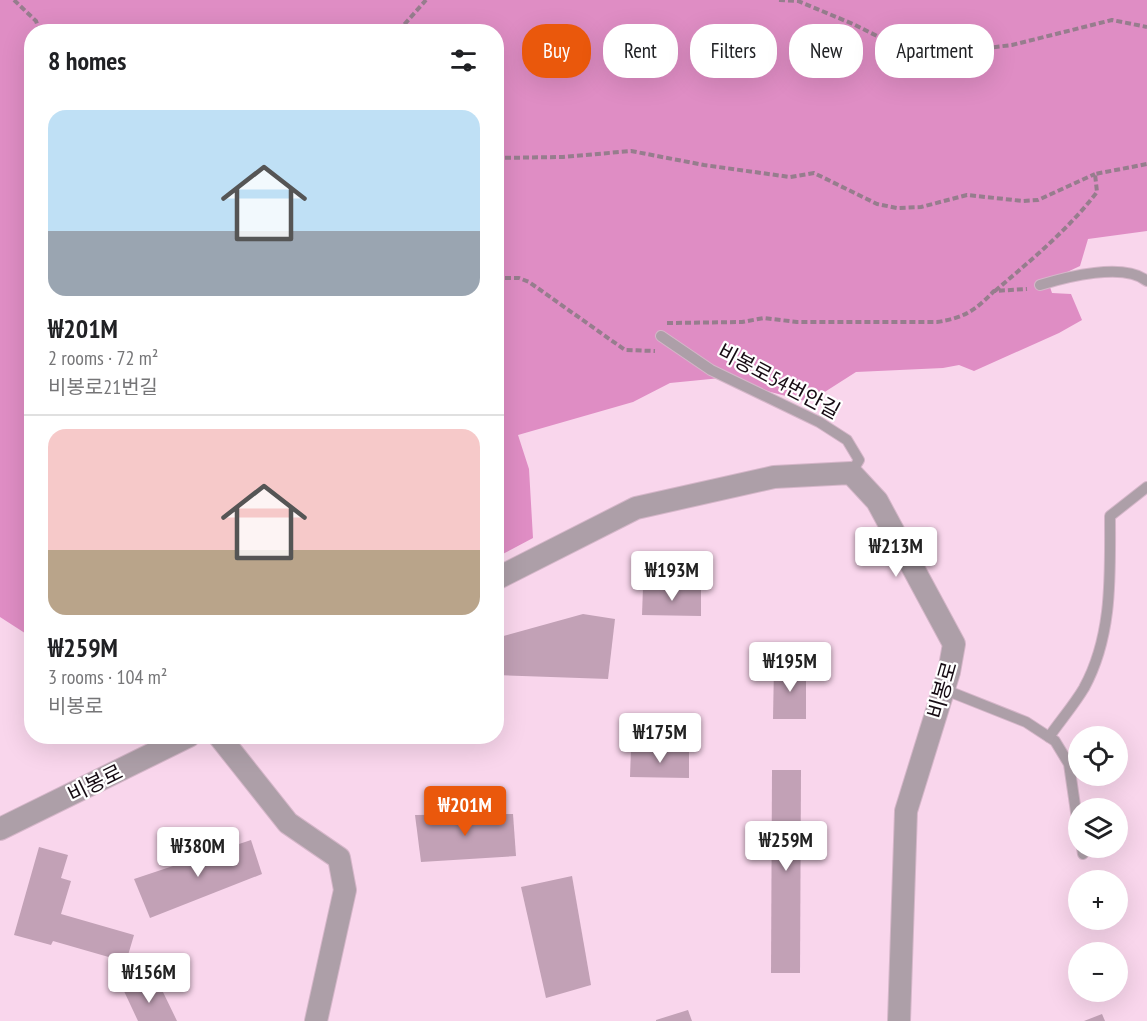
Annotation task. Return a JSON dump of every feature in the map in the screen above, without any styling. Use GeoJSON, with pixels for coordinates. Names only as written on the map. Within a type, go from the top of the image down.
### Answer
{"type":"FeatureCollection","features":[{"type":"Feature","properties":{"kind":"street"},"geometry":{"type":"LineString","coordinates":[[504,575],[636,507],[774,477],[851,473]]}},
{"type":"Feature","properties":{"kind":"street","name":"비봉로"},"geometry":{"type":"LineString","coordinates":[[851,473],[877,501],[954,644],[944,689],[906,811],[899,1021]]}},
{"type":"Feature","properties":{"kind":"street","name":"비봉로"},"geometry":{"type":"LineString","coordinates":[[0,829],[173,744]]}},
{"type":"Feature","properties":{"kind":"street"},"geometry":{"type":"LineString","coordinates":[[225,744],[288,822],[339,858],[345,890],[316,1021]]}},
{"type":"Feature","properties":{"kind":"lane"},"geometry":{"type":"LineString","coordinates":[[1040,285],[1095,272],[1139,275],[1147,281]]}},
{"type":"Feature","properties":{"kind":"lane","name":"비봉로54번안길"},"geometry":{"type":"LineString","coordinates":[[661,336],[711,370],[819,422],[847,440],[860,460],[851,473]]}},
{"type":"Feature","properties":{"kind":"lane"},"geometry":{"type":"LineString","coordinates":[[1049,737],[1083,688],[1104,632],[1108,615],[1110,516],[1147,487]]}},
{"type":"Feature","properties":{"kind":"lane"},"geometry":{"type":"LineString","coordinates":[[944,689],[1026,722],[1055,741],[1070,764],[1074,798]]}},
{"type":"Feature","properties":{"kind":"path"},"geometry":{"type":"LineString","coordinates":[[14,0],[37,24]]}},
{"type":"Feature","properties":{"kind":"path"},"geometry":{"type":"LineString","coordinates":[[405,24],[426,0]]}},
{"type":"Feature","properties":{"kind":"path"},"geometry":{"type":"LineString","coordinates":[[779,0],[798,1],[853,24],[897,46],[930,51],[961,51],[1012,45],[1112,20],[1147,27]]}},
{"type":"Feature","properties":{"kind":"path"},"geometry":{"type":"LineString","coordinates":[[504,158],[563,157],[631,151],[704,165],[790,177],[814,173],[877,204],[897,208],[921,207],[967,195],[1023,201],[1038,200],[1095,174],[1147,164]]}},
{"type":"Feature","properties":{"kind":"path"},"geometry":{"type":"LineString","coordinates":[[661,336],[660,325],[672,322],[742,322],[764,318],[797,322],[937,322],[956,319],[978,308],[1082,212],[1097,192],[1095,174]]}},
{"type":"Feature","properties":{"kind":"path"},"geometry":{"type":"LineString","coordinates":[[504,278],[519,278],[529,282],[626,350],[683,352]]}},
{"type":"Feature","properties":{"kind":"path"},"geometry":{"type":"LineString","coordinates":[[994,291],[1025,290],[1040,285]]}},
{"type":"Feature","properties":{"kind":"shaded area"},"geometry":{"type":"Polygon","coordinates":[[[0,0],[1147,0],[1147,231],[1088,239],[1080,266],[1048,281],[1052,293],[1071,294],[1082,320],[1059,333],[974,371],[959,365],[943,368],[856,372],[809,402],[747,386],[731,377],[670,383],[633,402],[518,435],[529,469],[533,538],[504,553],[504,24],[24,24],[24,632],[0,617],[0,0]]]}},
{"type":"Feature","properties":{"kind":"building"},"geometry":{"type":"Polygon","coordinates":[[[643,587],[701,588],[701,616],[642,615],[643,587]]]}},
{"type":"Feature","properties":{"kind":"building"},"geometry":{"type":"Polygon","coordinates":[[[583,614],[615,619],[608,679],[504,675],[504,636],[583,614]]]}},
{"type":"Feature","properties":{"kind":"building"},"geometry":{"type":"Polygon","coordinates":[[[774,666],[806,666],[806,719],[773,719],[774,666]]]}},
{"type":"Feature","properties":{"kind":"building"},"geometry":{"type":"Polygon","coordinates":[[[631,749],[689,750],[689,778],[630,777],[631,749]]]}},
{"type":"Feature","properties":{"kind":"building"},"geometry":{"type":"Polygon","coordinates":[[[772,770],[801,770],[800,973],[771,973],[772,770]]]}},
{"type":"Feature","properties":{"kind":"building"},"geometry":{"type":"Polygon","coordinates":[[[513,814],[516,856],[421,862],[415,815],[513,814]]]}},
{"type":"Feature","properties":{"kind":"building"},"geometry":{"type":"Polygon","coordinates":[[[251,840],[262,874],[150,918],[134,879],[251,840]]]}},
{"type":"Feature","properties":{"kind":"building"},"geometry":{"type":"Polygon","coordinates":[[[39,847],[68,855],[61,878],[71,881],[61,914],[134,935],[126,962],[53,941],[51,945],[14,935],[39,847]]]}},
{"type":"Feature","properties":{"kind":"building"},"geometry":{"type":"Polygon","coordinates":[[[572,876],[591,985],[546,998],[521,887],[572,876]]]}},
{"type":"Feature","properties":{"kind":"building"},"geometry":{"type":"Polygon","coordinates":[[[142,980],[149,996],[162,990],[177,1021],[138,1021],[123,989],[142,980]]]}},
{"type":"Feature","properties":{"kind":"building"},"geometry":{"type":"Polygon","coordinates":[[[688,1010],[692,1021],[656,1021],[656,1020],[688,1010]]]}},
{"type":"Feature","properties":{"kind":"building"},"geometry":{"type":"Polygon","coordinates":[[[1102,1014],[1105,1021],[1084,1021],[1102,1014]]]}}]}
